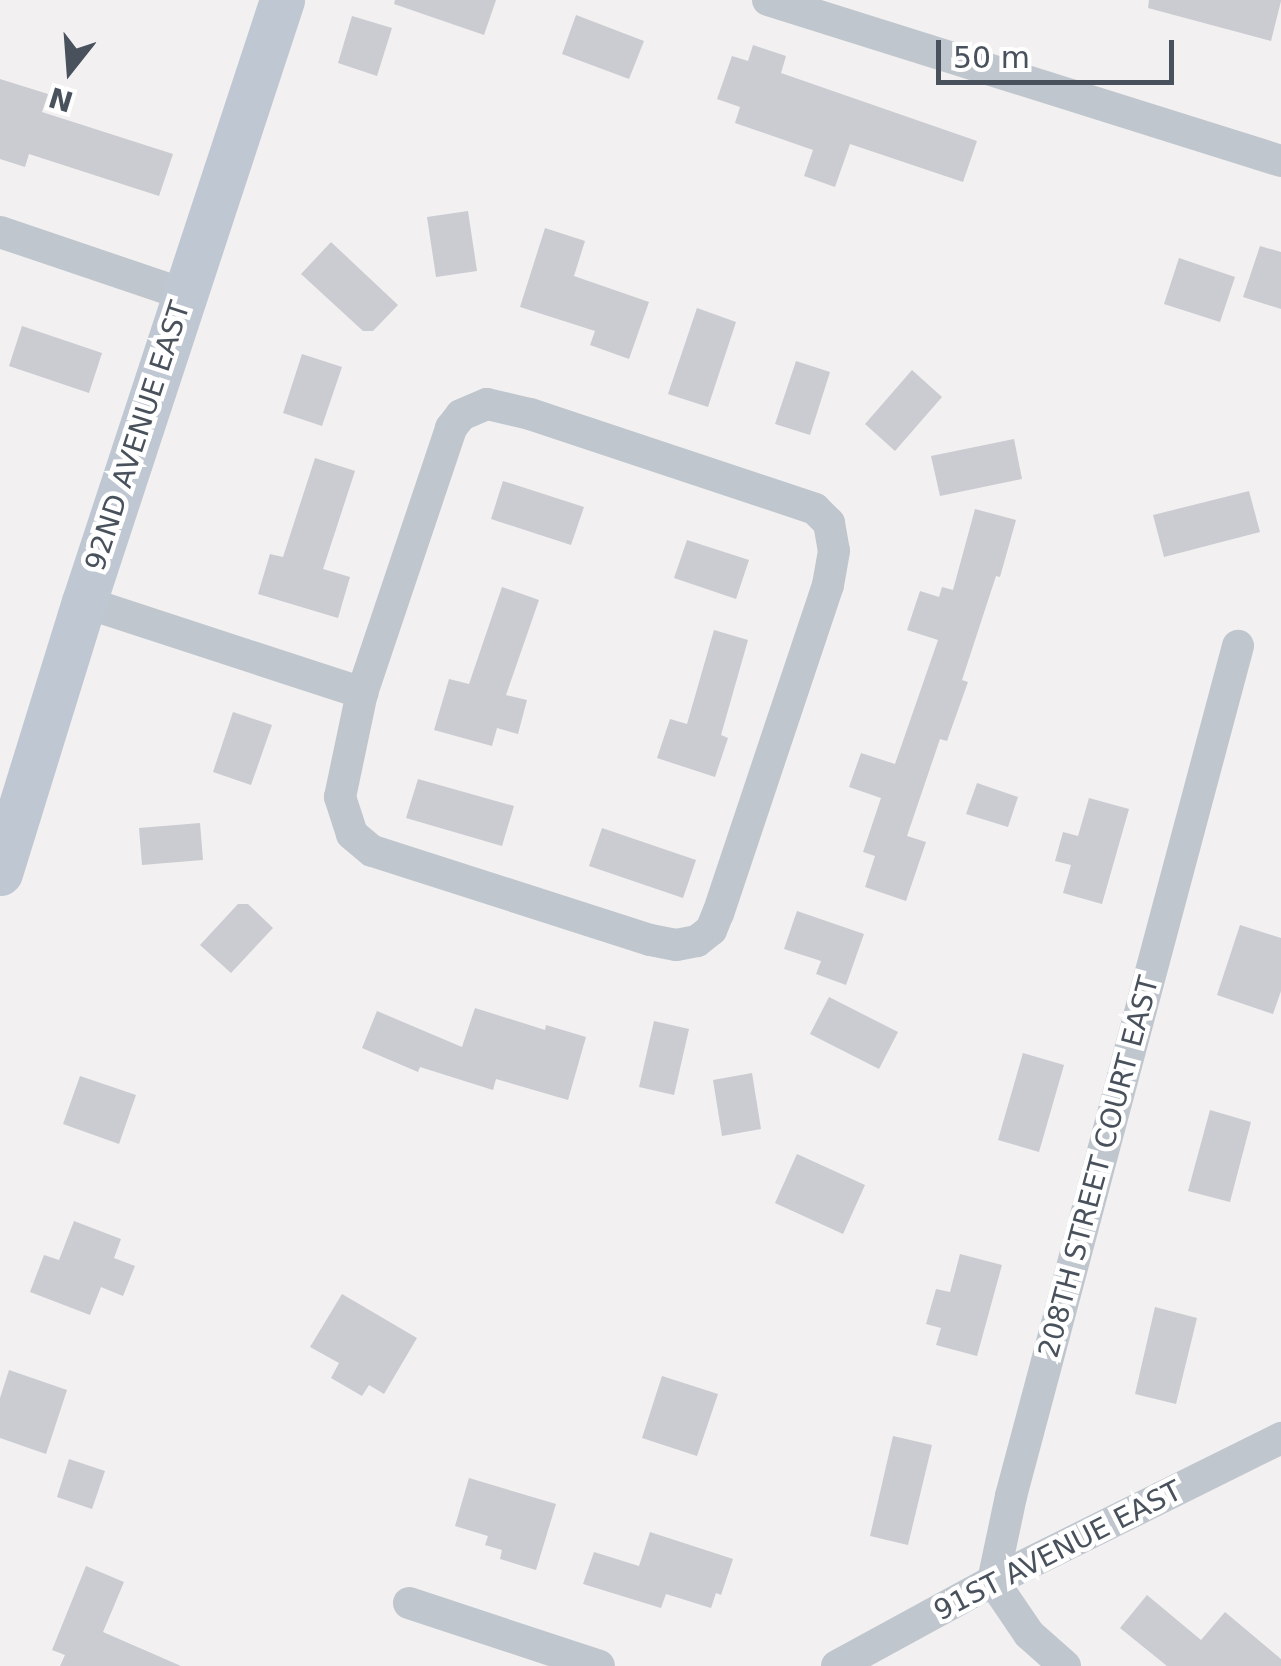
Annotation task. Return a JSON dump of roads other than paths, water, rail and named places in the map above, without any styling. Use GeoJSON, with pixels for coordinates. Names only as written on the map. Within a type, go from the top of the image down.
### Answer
{"type":"FeatureCollection","features":[{"type":"Feature","properties":{"kind":"street","name":"92ND AVENUE EAST"},"geometry":{"type":"LineString","coordinates":[[0,874],[183,294],[282,0]]}},
{"type":"Feature","properties":{"kind":"street"},"geometry":{"type":"LineString","coordinates":[[768,0],[1281,160]]}},
{"type":"Feature","properties":{"kind":"street"},"geometry":{"type":"LineString","coordinates":[[0,232],[183,294]]}},
{"type":"Feature","properties":{"kind":"street"},"geometry":{"type":"LineString","coordinates":[[487,404],[530,414],[815,509],[828,523],[834,551],[828,585],[718,913],[710,930],[697,941],[676,945],[650,940],[372,851],[352,834],[340,797],[362,693],[439,456],[451,428],[475,406],[487,404]]}},
{"type":"Feature","properties":{"kind":"street"},"geometry":{"type":"LineString","coordinates":[[84,602],[362,693]]}},
{"type":"Feature","properties":{"kind":"street","name":"208TH STREET COURT EAST"},"geometry":{"type":"LineString","coordinates":[[993,1580],[1011,1496],[1238,646]]}},
{"type":"Feature","properties":{"kind":"street","name":"91ST AVENUE EAST"},"geometry":{"type":"LineString","coordinates":[[837,1666],[993,1580],[1281,1438]]}},
{"type":"Feature","properties":{"kind":"street"},"geometry":{"type":"LineString","coordinates":[[993,1580],[1029,1634],[1065,1666]]}},
{"type":"Feature","properties":{"kind":"street"},"geometry":{"type":"LineString","coordinates":[[409,1603],[598,1666]]}}]}
